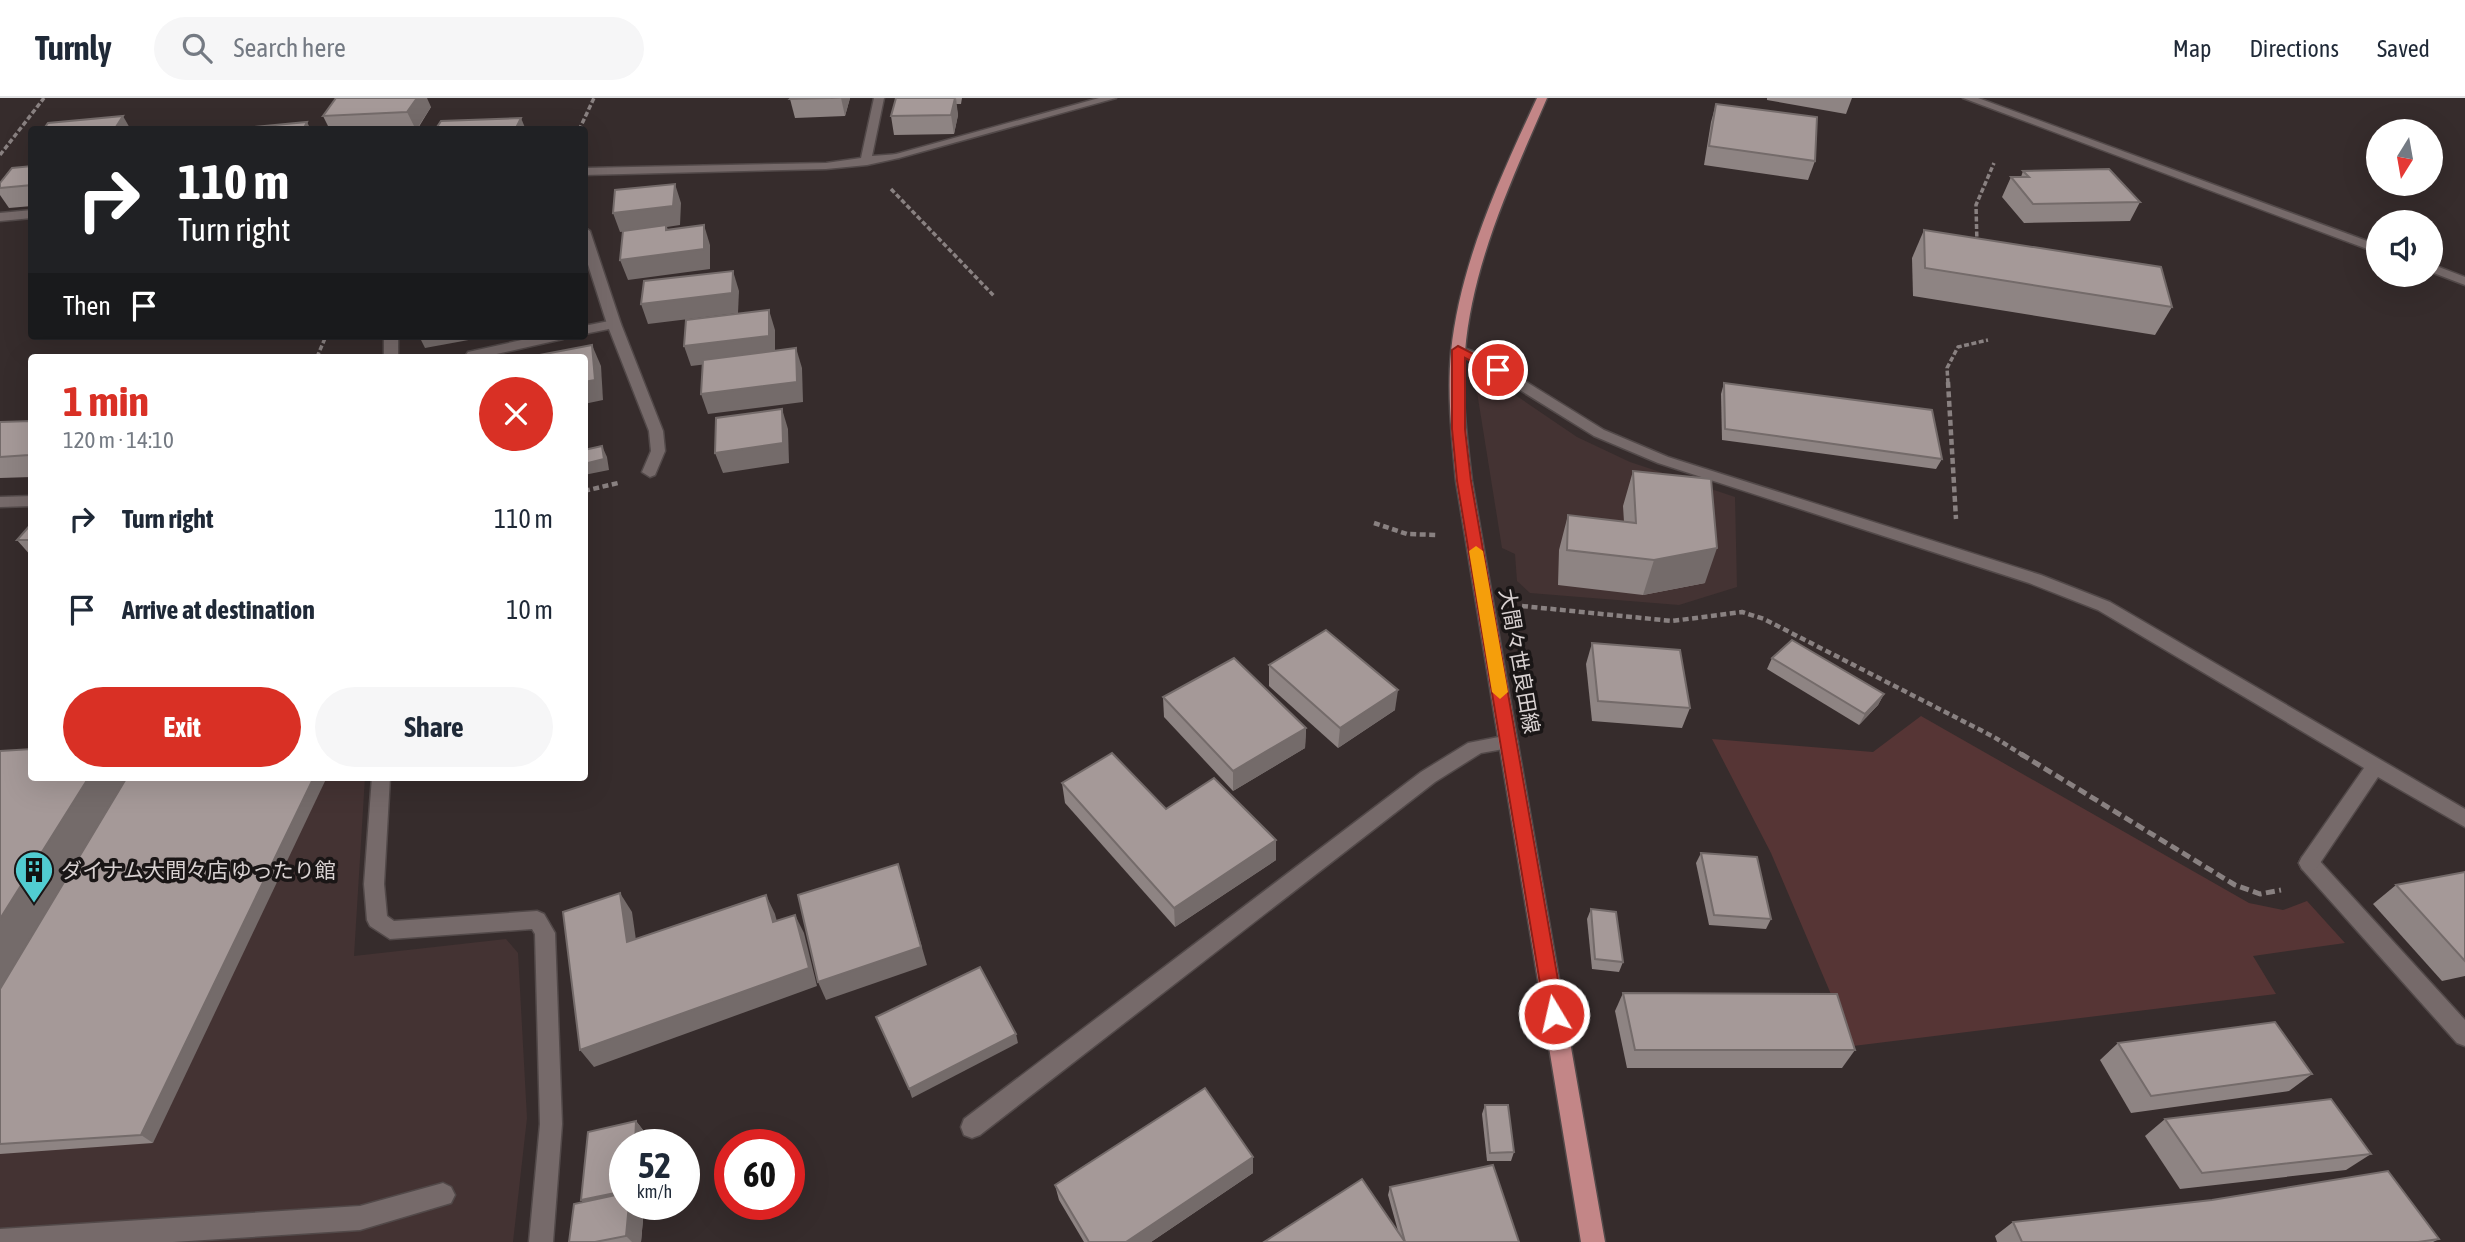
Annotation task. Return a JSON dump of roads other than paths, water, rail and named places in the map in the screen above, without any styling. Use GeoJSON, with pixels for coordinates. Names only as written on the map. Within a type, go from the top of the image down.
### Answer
{"type":"FeatureCollection","features":[{"type":"Feature","properties":{"kind":"main road","name":"大間々世良田線"},"geometry":{"type":"LineString","coordinates":[[1542,98],[1467,294],[1458,350],[1458,429],[1593,1242]]}},
{"type":"Feature","properties":{"kind":"street"},"geometry":{"type":"LineString","coordinates":[[867,162],[866,155],[879,98]]}},
{"type":"Feature","properties":{"kind":"street"},"geometry":{"type":"LineString","coordinates":[[588,172],[826,166],[867,162],[1111,98]]}},
{"type":"Feature","properties":{"kind":"street"},"geometry":{"type":"LineString","coordinates":[[1968,98],[2366,245]]}},
{"type":"Feature","properties":{"kind":"street"},"geometry":{"type":"LineString","coordinates":[[0,217],[28,214]]}},
{"type":"Feature","properties":{"kind":"street"},"geometry":{"type":"LineString","coordinates":[[588,243],[614,324],[656,431],[658,451],[650,472]]}},
{"type":"Feature","properties":{"kind":"street"},"geometry":{"type":"LineString","coordinates":[[2443,273],[2465,281]]}},
{"type":"Feature","properties":{"kind":"street"},"geometry":{"type":"LineString","coordinates":[[588,329],[614,324]]}},
{"type":"Feature","properties":{"kind":"street"},"geometry":{"type":"LineString","coordinates":[[477,354],[540,340]]}},
{"type":"Feature","properties":{"kind":"street"},"geometry":{"type":"LineString","coordinates":[[1458,350],[1498,370],[1568,416],[1624,444],[1664,460],[2068,590],[2105,606],[2465,819]]}},
{"type":"Feature","properties":{"kind":"street"},"geometry":{"type":"LineString","coordinates":[[0,502],[28,501]]}},
{"type":"Feature","properties":{"kind":"street"},"geometry":{"type":"LineString","coordinates":[[972,1127],[1428,777],[1467,750],[1486,743],[1509,742]]}},
{"type":"Feature","properties":{"kind":"street"},"geometry":{"type":"LineString","coordinates":[[2375,767],[2309,863],[2465,1036]]}},
{"type":"Feature","properties":{"kind":"street"},"geometry":{"type":"LineString","coordinates":[[381,781],[374,884],[377,920],[390,930],[537,920],[545,933],[551,1124],[541,1242]]}},
{"type":"Feature","properties":{"kind":"street"},"geometry":{"type":"LineString","coordinates":[[0,1241],[360,1217],[443,1195]]}},
{"type":"Feature","properties":{"kind":"place","name":"ダイナム大間々店 ゆったり館"},"geometry":{"type":"Point","coordinates":[34,904]}}]}
